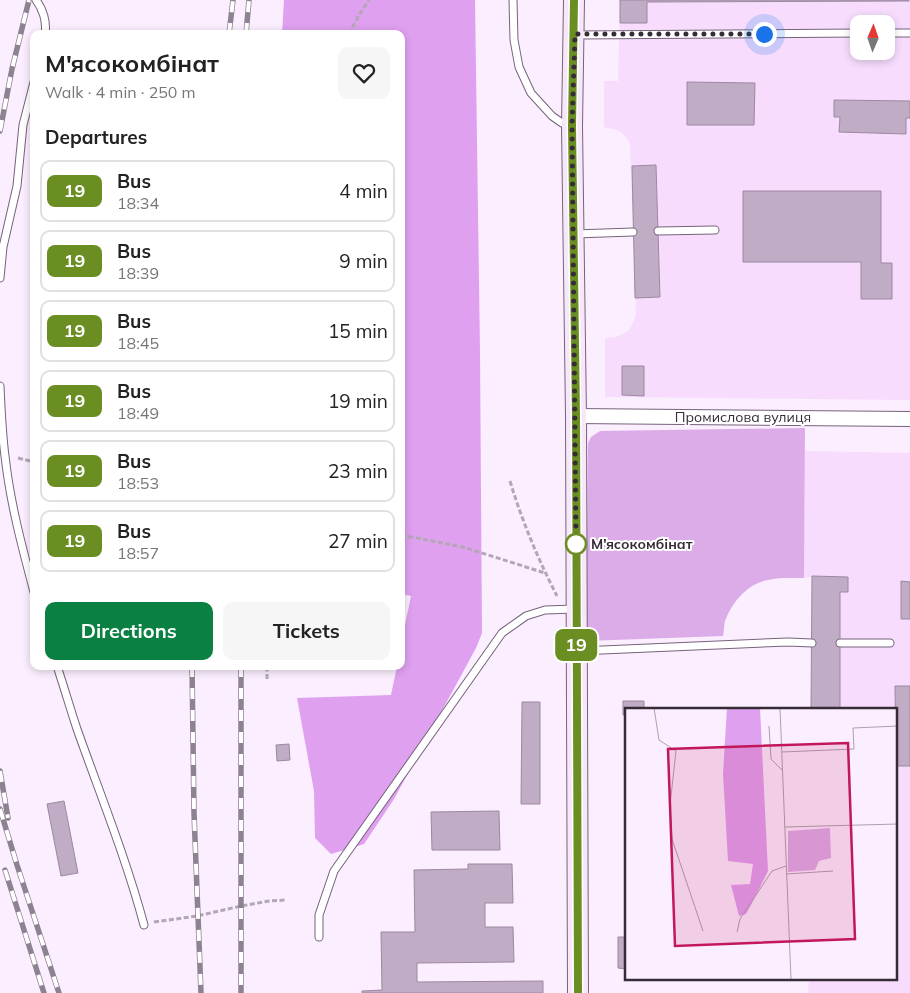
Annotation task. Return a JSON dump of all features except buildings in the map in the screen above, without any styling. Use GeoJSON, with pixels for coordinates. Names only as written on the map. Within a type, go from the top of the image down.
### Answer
{"type":"FeatureCollection","features":[{"type":"Feature","properties":{"kind":"main road"},"geometry":{"type":"LineString","coordinates":[[574,0],[575,34],[572,126],[576,416],[570,609],[576,652],[578,993]]}},
{"type":"Feature","properties":{"kind":"street","name":"Промислова вулиця"},"geometry":{"type":"LineString","coordinates":[[576,416],[910,419]]}},
{"type":"Feature","properties":{"kind":"lane"},"geometry":{"type":"LineString","coordinates":[[36,0],[44,13],[46,30]]}},
{"type":"Feature","properties":{"kind":"lane"},"geometry":{"type":"LineString","coordinates":[[513,0],[515,49],[519,67],[531,93],[552,116],[562,123],[572,126]]}},
{"type":"Feature","properties":{"kind":"lane"},"geometry":{"type":"LineString","coordinates":[[575,34],[850,33]]}},
{"type":"Feature","properties":{"kind":"lane"},"geometry":{"type":"LineString","coordinates":[[895,33],[910,33]]}},
{"type":"Feature","properties":{"kind":"lane"},"geometry":{"type":"LineString","coordinates":[[0,278],[4,247],[17,186],[23,125],[30,98]]}},
{"type":"Feature","properties":{"kind":"lane"},"geometry":{"type":"LineString","coordinates":[[658,231],[715,230]]}},
{"type":"Feature","properties":{"kind":"lane"},"geometry":{"type":"LineString","coordinates":[[574,234],[633,232]]}},
{"type":"Feature","properties":{"kind":"lane"},"geometry":{"type":"LineString","coordinates":[[0,386],[5,456],[19,534],[30,577]]}},
{"type":"Feature","properties":{"kind":"lane"},"geometry":{"type":"LineString","coordinates":[[319,936],[319,915],[334,871],[502,633],[526,616],[545,610],[570,609]]}},
{"type":"Feature","properties":{"kind":"lane"},"geometry":{"type":"LineString","coordinates":[[576,652],[788,642],[812,643]]}},
{"type":"Feature","properties":{"kind":"lane"},"geometry":{"type":"LineString","coordinates":[[840,643],[890,644]]}},
{"type":"Feature","properties":{"kind":"lane"},"geometry":{"type":"LineString","coordinates":[[59,670],[77,728],[133,886],[144,925]]}},
{"type":"Feature","properties":{"kind":"path"},"geometry":{"type":"LineString","coordinates":[[351,30],[369,0]]}},
{"type":"Feature","properties":{"kind":"path"},"geometry":{"type":"LineString","coordinates":[[16,458],[30,461]]}},
{"type":"Feature","properties":{"kind":"path"},"geometry":{"type":"LineString","coordinates":[[510,481],[518,507],[545,573],[570,609]]}},
{"type":"Feature","properties":{"kind":"path"},"geometry":{"type":"LineString","coordinates":[[405,535],[463,547],[545,573]]}},
{"type":"Feature","properties":{"kind":"path"},"geometry":{"type":"LineString","coordinates":[[267,670],[267,679]]}},
{"type":"Feature","properties":{"kind":"path"},"geometry":{"type":"LineString","coordinates":[[144,925],[241,906],[286,900]]}},
{"type":"Feature","properties":{"kind":"shaded area"},"geometry":{"type":"Polygon","coordinates":[[[284,0],[475,0],[482,633],[476,648],[394,799],[364,844],[331,854],[315,838],[314,791],[297,698],[391,695],[396,670],[405,670],[405,625],[411,596],[405,595],[405,30],[282,30],[284,0]]]}},
{"type":"Feature","properties":{"kind":"shaded area"},"geometry":{"type":"Polygon","coordinates":[[[620,0],[910,0],[910,400],[605,397],[605,338],[616,337],[628,331],[636,313],[630,145],[627,138],[621,132],[604,127],[604,81],[618,81],[620,0]]]}},
{"type":"Feature","properties":{"kind":"shaded area"},"geometry":{"type":"Polygon","coordinates":[[[805,428],[804,578],[781,578],[752,586],[730,609],[725,621],[723,636],[586,641],[588,443],[591,437],[600,431],[805,428]]]}},
{"type":"Feature","properties":{"kind":"shaded area"},"geometry":{"type":"Polygon","coordinates":[[[805,451],[910,453],[910,993],[808,993],[809,980],[898,980],[898,708],[811,708],[812,577],[804,578],[805,451]]]}},
{"type":"Feature","properties":{"kind":"railway"},"geometry":{"type":"LineString","coordinates":[[0,131],[12,69],[29,0]]}},
{"type":"Feature","properties":{"kind":"railway"},"geometry":{"type":"LineString","coordinates":[[229,30],[233,0]]}},
{"type":"Feature","properties":{"kind":"railway"},"geometry":{"type":"LineString","coordinates":[[246,30],[249,0]]}},
{"type":"Feature","properties":{"kind":"railway"},"geometry":{"type":"LineString","coordinates":[[192,670],[194,813],[201,993]]}},
{"type":"Feature","properties":{"kind":"railway"},"geometry":{"type":"LineString","coordinates":[[241,670],[241,993]]}},
{"type":"Feature","properties":{"kind":"railway"},"geometry":{"type":"LineString","coordinates":[[0,771],[8,818]]}},
{"type":"Feature","properties":{"kind":"railway"},"geometry":{"type":"LineString","coordinates":[[0,809],[59,993]]}},
{"type":"Feature","properties":{"kind":"railway"},"geometry":{"type":"LineString","coordinates":[[5,870],[44,993]]}},
{"type":"Feature","properties":{"kind":"bus line","name":"19"},"geometry":{"type":"LineString","coordinates":[[574,0],[575,34],[572,126],[576,416],[578,993]]}},
{"type":"Feature","properties":{"kind":"place","name":"М'ясокомбінат"},"geometry":{"type":"Point","coordinates":[576,544]}},
{"type":"Feature","properties":{"kind":"route"},"geometry":{"type":"LineString","coordinates":[[576,544],[572,126],[575,34],[764,34]]}}]}
